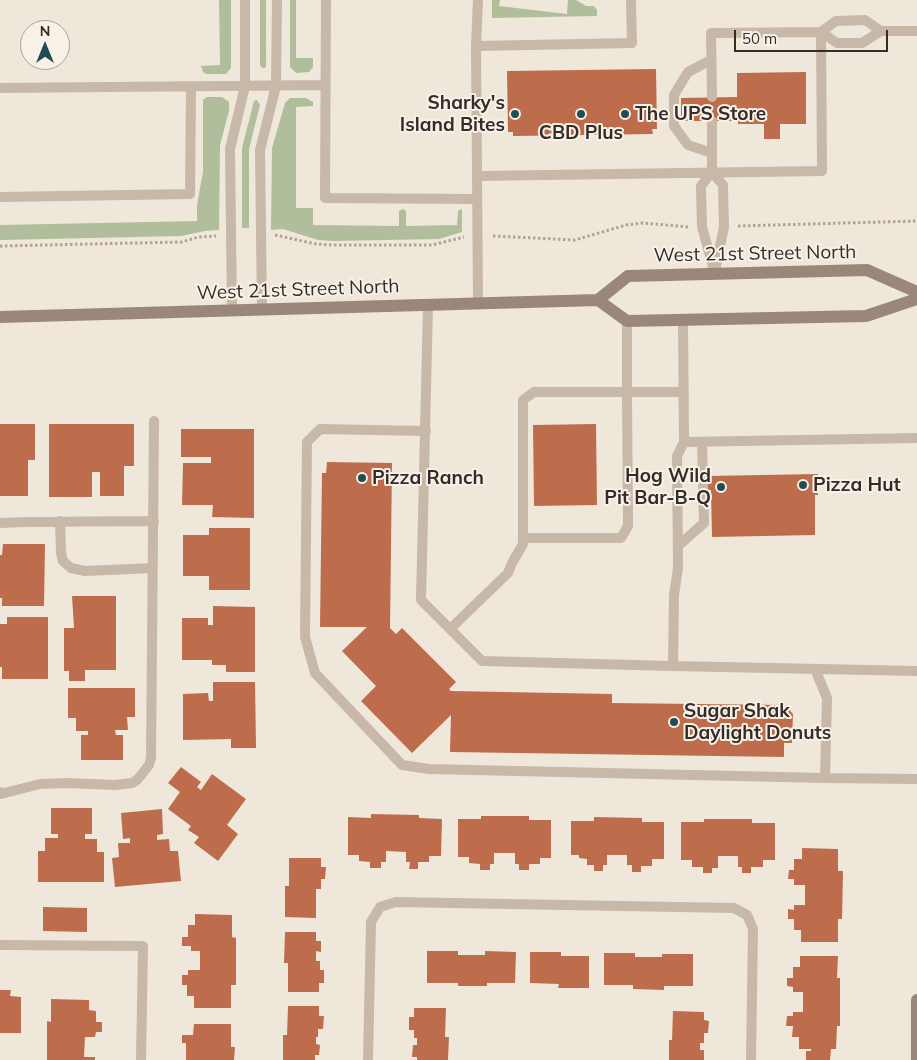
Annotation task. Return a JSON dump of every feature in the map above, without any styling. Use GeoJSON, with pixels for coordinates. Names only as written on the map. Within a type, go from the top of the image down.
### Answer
{"type":"FeatureCollection","features":[{"type":"Feature","properties":{"kind":"main road","name":"West 21st Street North"},"geometry":{"type":"LineString","coordinates":[[0,317],[598,300],[628,276],[867,270],[917,292]]}},
{"type":"Feature","properties":{"kind":"main road"},"geometry":{"type":"LineString","coordinates":[[598,300],[627,321],[866,316],[917,299]]}},
{"type":"Feature","properties":{"kind":"main road"},"geometry":{"type":"LineString","coordinates":[[916,1060],[917,1000]]}},
{"type":"Feature","properties":{"kind":"lane"},"geometry":{"type":"LineString","coordinates":[[232,311],[230,149],[245,86],[246,0]]}},
{"type":"Feature","properties":{"kind":"lane"},"geometry":{"type":"LineString","coordinates":[[262,310],[260,150],[276,86],[277,0]]}},
{"type":"Feature","properties":{"kind":"lane"},"geometry":{"type":"LineString","coordinates":[[326,0],[325,198],[477,198]]}},
{"type":"Feature","properties":{"kind":"lane"},"geometry":{"type":"LineString","coordinates":[[478,0],[476,46],[478,303]]}},
{"type":"Feature","properties":{"kind":"lane"},"geometry":{"type":"LineString","coordinates":[[476,46],[632,43],[631,0]]}},
{"type":"Feature","properties":{"kind":"lane"},"geometry":{"type":"LineString","coordinates":[[820,32],[836,21],[865,20],[881,31]]}},
{"type":"Feature","properties":{"kind":"lane"},"geometry":{"type":"LineString","coordinates":[[712,97],[711,33],[820,32],[837,43],[862,43],[881,31],[917,31]]}},
{"type":"Feature","properties":{"kind":"lane"},"geometry":{"type":"LineString","coordinates":[[477,176],[822,171],[820,32]]}},
{"type":"Feature","properties":{"kind":"lane"},"geometry":{"type":"LineString","coordinates":[[711,60],[688,72],[674,95],[674,126],[688,144],[712,153]]}},
{"type":"Feature","properties":{"kind":"lane"},"geometry":{"type":"LineString","coordinates":[[0,88],[325,85]]}},
{"type":"Feature","properties":{"kind":"lane"},"geometry":{"type":"LineString","coordinates":[[0,197],[190,194],[191,87]]}},
{"type":"Feature","properties":{"kind":"lane"},"geometry":{"type":"LineString","coordinates":[[712,121],[712,172],[701,186],[702,227],[715,274]]}},
{"type":"Feature","properties":{"kind":"lane"},"geometry":{"type":"LineString","coordinates":[[712,172],[723,185],[724,227],[715,274]]}},
{"type":"Feature","properties":{"kind":"lane"},"geometry":{"type":"LineString","coordinates":[[428,304],[421,600],[482,661],[917,671]]}},
{"type":"Feature","properties":{"kind":"lane"},"geometry":{"type":"LineString","coordinates":[[673,666],[674,595],[678,568],[677,456],[684,442],[683,320]]}},
{"type":"Feature","properties":{"kind":"lane"},"geometry":{"type":"LineString","coordinates":[[524,538],[621,538],[628,526],[627,321]]}},
{"type":"Feature","properties":{"kind":"lane"},"geometry":{"type":"LineString","coordinates":[[450,629],[508,573],[524,544],[523,400],[534,392],[684,392]]}},
{"type":"Feature","properties":{"kind":"lane"},"geometry":{"type":"LineString","coordinates":[[0,792],[1,794],[40,784],[68,783],[115,786],[132,783],[144,773],[151,758],[154,421]]}},
{"type":"Feature","properties":{"kind":"lane"},"geometry":{"type":"LineString","coordinates":[[426,431],[320,429],[307,442],[305,638],[307,646],[315,673],[402,765],[429,769],[917,779]]}},
{"type":"Feature","properties":{"kind":"lane"},"geometry":{"type":"LineString","coordinates":[[684,442],[917,438]]}},
{"type":"Feature","properties":{"kind":"lane"},"geometry":{"type":"LineString","coordinates":[[678,546],[704,523],[702,442]]}},
{"type":"Feature","properties":{"kind":"lane"},"geometry":{"type":"LineString","coordinates":[[0,523],[154,520]]}},
{"type":"Feature","properties":{"kind":"lane"},"geometry":{"type":"LineString","coordinates":[[60,521],[61,553],[63,561],[71,568],[85,571],[153,568]]}},
{"type":"Feature","properties":{"kind":"lane"},"geometry":{"type":"LineString","coordinates":[[815,669],[827,698],[825,778]]}},
{"type":"Feature","properties":{"kind":"lane"},"geometry":{"type":"LineString","coordinates":[[368,1060],[371,922],[380,907],[396,902],[734,908],[747,915],[753,929],[751,1060]]}},
{"type":"Feature","properties":{"kind":"lane"},"geometry":{"type":"LineString","coordinates":[[0,945],[143,946],[141,1060]]}},
{"type":"Feature","properties":{"kind":"path"},"geometry":{"type":"LineString","coordinates":[[724,227],[917,221]]}},
{"type":"Feature","properties":{"kind":"path"},"geometry":{"type":"LineString","coordinates":[[261,236],[279,235],[316,244],[332,245],[432,245],[461,237],[478,236],[575,240],[626,225],[702,227]]}},
{"type":"Feature","properties":{"kind":"path"},"geometry":{"type":"LineString","coordinates":[[0,246],[182,242],[198,237],[231,236]]}},
{"type":"Feature","properties":{"kind":"green space"},"geometry":{"type":"Polygon","coordinates":[[[219,0],[231,0],[231,68],[226,74],[206,74],[201,66],[220,65],[219,0]]]}},
{"type":"Feature","properties":{"kind":"green space"},"geometry":{"type":"Polygon","coordinates":[[[260,0],[266,0],[266,67],[264,68],[260,65],[260,0]]]}},
{"type":"Feature","properties":{"kind":"green space"},"geometry":{"type":"Polygon","coordinates":[[[290,0],[296,0],[296,58],[313,58],[313,67],[309,72],[296,73],[290,67],[290,0]]]}},
{"type":"Feature","properties":{"kind":"green space"},"geometry":{"type":"Polygon","coordinates":[[[492,0],[500,0],[499,6],[567,14],[568,0],[576,0],[586,6],[594,6],[597,10],[597,16],[492,18],[492,0]]]}},
{"type":"Feature","properties":{"kind":"green space"},"geometry":{"type":"Polygon","coordinates":[[[207,97],[222,97],[229,102],[229,111],[220,145],[219,230],[181,236],[0,240],[0,225],[197,221],[197,205],[203,172],[203,100],[207,97]]]}},
{"type":"Feature","properties":{"kind":"green space"},"geometry":{"type":"Polygon","coordinates":[[[290,98],[306,98],[313,102],[313,106],[296,107],[296,208],[313,208],[313,225],[399,226],[399,211],[403,209],[406,211],[406,226],[457,225],[458,211],[461,209],[462,232],[439,239],[333,241],[318,240],[283,229],[271,230],[272,148],[285,103],[290,98]]]}},
{"type":"Feature","properties":{"kind":"green space"},"geometry":{"type":"Polygon","coordinates":[[[257,100],[260,105],[249,149],[249,228],[242,228],[242,148],[254,101],[257,100]]]}},
{"type":"Feature","properties":{"kind":"building"},"geometry":{"type":"Polygon","coordinates":[[[656,69],[657,129],[652,129],[653,134],[513,136],[513,132],[508,132],[507,71],[656,69]]]}},
{"type":"Feature","properties":{"kind":"building"},"geometry":{"type":"Polygon","coordinates":[[[806,72],[806,124],[780,124],[780,139],[764,139],[764,124],[738,124],[738,121],[681,121],[681,98],[737,97],[737,73],[806,72]]]}},
{"type":"Feature","properties":{"kind":"building"},"geometry":{"type":"Polygon","coordinates":[[[0,424],[35,424],[35,460],[28,460],[28,496],[0,496],[0,424]]]}},
{"type":"Feature","properties":{"kind":"building"},"geometry":{"type":"Polygon","coordinates":[[[49,424],[134,424],[134,466],[124,466],[124,496],[100,496],[100,472],[92,472],[92,497],[49,497],[49,424]]]}},
{"type":"Feature","properties":{"kind":"building"},"geometry":{"type":"Polygon","coordinates":[[[596,424],[597,505],[534,506],[533,425],[596,424]]]}},
{"type":"Feature","properties":{"kind":"building"},"geometry":{"type":"Polygon","coordinates":[[[181,429],[254,429],[254,518],[212,517],[213,505],[182,505],[183,463],[211,463],[211,457],[181,457],[181,429]]]}},
{"type":"Feature","properties":{"kind":"building"},"geometry":{"type":"Polygon","coordinates":[[[327,462],[392,463],[390,628],[396,634],[402,628],[456,682],[449,689],[451,691],[612,694],[612,703],[785,705],[793,714],[792,743],[784,743],[784,757],[450,752],[451,715],[412,753],[361,701],[376,686],[342,651],[367,627],[320,627],[322,473],[326,473],[327,462]]]}},
{"type":"Feature","properties":{"kind":"building"},"geometry":{"type":"Polygon","coordinates":[[[818,474],[818,495],[815,495],[815,535],[712,537],[711,490],[707,490],[707,476],[818,474]]]}},
{"type":"Feature","properties":{"kind":"building"},"geometry":{"type":"Polygon","coordinates":[[[209,528],[250,528],[250,590],[209,590],[209,576],[183,576],[183,535],[209,535],[209,528]]]}},
{"type":"Feature","properties":{"kind":"building"},"geometry":{"type":"Polygon","coordinates":[[[3,544],[45,544],[44,606],[2,606],[2,598],[0,598],[0,555],[2,555],[3,544]]]}},
{"type":"Feature","properties":{"kind":"building"},"geometry":{"type":"Polygon","coordinates":[[[72,596],[116,596],[116,670],[85,670],[85,681],[69,681],[69,671],[64,671],[64,628],[74,628],[72,596]]]}},
{"type":"Feature","properties":{"kind":"building"},"geometry":{"type":"Polygon","coordinates":[[[213,606],[255,607],[255,672],[226,672],[226,665],[212,665],[212,660],[182,660],[182,618],[208,618],[208,625],[213,625],[213,606]]]}},
{"type":"Feature","properties":{"kind":"building"},"geometry":{"type":"Polygon","coordinates":[[[7,617],[48,617],[48,679],[2,679],[2,667],[0,667],[0,624],[7,624],[7,617]]]}},
{"type":"Feature","properties":{"kind":"building"},"geometry":{"type":"Polygon","coordinates":[[[213,682],[255,682],[256,748],[231,748],[231,739],[183,740],[183,694],[208,693],[209,701],[213,701],[213,682]]]}},
{"type":"Feature","properties":{"kind":"building"},"geometry":{"type":"Polygon","coordinates":[[[68,688],[135,688],[135,717],[127,717],[128,730],[115,730],[116,735],[123,735],[123,760],[81,760],[81,735],[88,735],[88,731],[76,731],[76,718],[68,718],[68,688]]]}},
{"type":"Feature","properties":{"kind":"building"},"geometry":{"type":"Polygon","coordinates":[[[181,767],[201,782],[197,787],[201,790],[212,774],[246,799],[227,825],[238,834],[218,861],[194,843],[199,837],[188,830],[191,826],[168,809],[180,792],[168,783],[181,767]]]}},
{"type":"Feature","properties":{"kind":"building"},"geometry":{"type":"Polygon","coordinates":[[[51,808],[92,808],[92,834],[85,834],[85,839],[97,839],[97,852],[104,852],[104,882],[38,882],[38,851],[45,851],[45,838],[58,838],[58,834],[51,834],[51,808]]]}},
{"type":"Feature","properties":{"kind":"building"},"geometry":{"type":"Polygon","coordinates":[[[162,809],[163,834],[157,835],[157,840],[169,839],[170,851],[178,851],[181,881],[115,887],[112,858],[119,857],[118,843],[130,843],[130,838],[123,839],[121,813],[162,809]]]}},
{"type":"Feature","properties":{"kind":"building"},"geometry":{"type":"Polygon","coordinates":[[[371,814],[419,815],[419,818],[442,819],[441,856],[429,856],[429,862],[418,862],[418,869],[409,869],[410,862],[406,862],[406,852],[386,851],[386,862],[381,862],[381,868],[370,868],[370,862],[359,861],[359,855],[348,855],[348,817],[371,818],[371,814]]]}},
{"type":"Feature","properties":{"kind":"building"},"geometry":{"type":"Polygon","coordinates":[[[481,816],[529,816],[529,820],[551,820],[551,858],[540,858],[540,864],[529,864],[529,870],[519,870],[519,864],[515,864],[515,853],[494,853],[494,864],[490,864],[490,870],[480,870],[480,864],[469,863],[469,857],[458,857],[458,819],[481,819],[481,816]]]}},
{"type":"Feature","properties":{"kind":"building"},"geometry":{"type":"Polygon","coordinates":[[[594,817],[642,818],[642,822],[664,822],[664,859],[652,859],[652,866],[641,866],[641,872],[632,872],[632,865],[627,865],[627,855],[607,855],[607,865],[603,865],[603,871],[594,871],[594,865],[587,865],[587,859],[579,858],[579,855],[571,855],[571,821],[594,821],[594,817]]]}},
{"type":"Feature","properties":{"kind":"building"},"geometry":{"type":"Polygon","coordinates":[[[704,819],[752,819],[752,823],[775,823],[775,860],[763,860],[763,867],[751,867],[751,873],[742,873],[742,867],[738,867],[738,856],[718,856],[718,868],[712,868],[712,873],[703,873],[703,867],[692,867],[692,860],[681,860],[681,822],[704,822],[704,819]]]}},
{"type":"Feature","properties":{"kind":"building"},"geometry":{"type":"Polygon","coordinates":[[[802,848],[838,849],[838,871],[843,871],[842,919],[838,919],[838,942],[801,942],[801,930],[794,930],[794,919],[788,919],[788,909],[794,910],[794,905],[805,905],[805,885],[794,885],[794,879],[788,879],[789,870],[794,870],[794,859],[802,859],[802,848]]]}},
{"type":"Feature","properties":{"kind":"building"},"geometry":{"type":"Polygon","coordinates":[[[289,858],[321,858],[321,867],[326,867],[325,879],[321,879],[321,889],[316,889],[316,918],[285,917],[285,886],[289,886],[289,858]]]}},
{"type":"Feature","properties":{"kind":"building"},"geometry":{"type":"Polygon","coordinates":[[[43,907],[87,908],[87,932],[43,931],[43,907]]]}},
{"type":"Feature","properties":{"kind":"building"},"geometry":{"type":"Polygon","coordinates":[[[195,914],[232,915],[232,937],[236,938],[236,985],[231,985],[231,1008],[194,1008],[194,996],[187,996],[187,985],[182,985],[182,975],[188,975],[188,970],[200,970],[200,951],[191,951],[191,946],[182,946],[182,937],[188,937],[188,925],[195,925],[195,914]]]}},
{"type":"Feature","properties":{"kind":"building"},"geometry":{"type":"Polygon","coordinates":[[[285,932],[316,932],[316,941],[321,941],[321,952],[316,951],[316,961],[320,961],[320,970],[324,970],[324,983],[319,983],[319,992],[288,992],[288,963],[284,963],[285,932]]]}},
{"type":"Feature","properties":{"kind":"building"},"geometry":{"type":"Polygon","coordinates":[[[427,951],[458,951],[458,955],[485,955],[485,951],[516,952],[515,983],[487,983],[487,986],[458,986],[458,983],[427,983],[427,951]]]}},
{"type":"Feature","properties":{"kind":"building"},"geometry":{"type":"Polygon","coordinates":[[[530,952],[561,952],[561,956],[589,956],[589,988],[558,988],[559,984],[530,983],[530,952]]]}},
{"type":"Feature","properties":{"kind":"building"},"geometry":{"type":"Polygon","coordinates":[[[604,953],[635,953],[635,957],[662,957],[662,954],[693,954],[693,986],[664,986],[664,990],[633,989],[633,985],[604,985],[604,953]]]}},
{"type":"Feature","properties":{"kind":"building"},"geometry":{"type":"Polygon","coordinates":[[[800,956],[838,956],[837,978],[840,978],[840,1026],[837,1026],[836,1049],[831,1049],[830,1060],[806,1060],[806,1051],[811,1051],[811,1049],[799,1049],[799,1037],[792,1037],[793,1026],[786,1026],[787,1016],[793,1016],[793,1012],[803,1012],[803,992],[793,992],[793,987],[787,986],[787,978],[793,978],[793,967],[800,967],[800,956]]]}},
{"type":"Feature","properties":{"kind":"building"},"geometry":{"type":"Polygon","coordinates":[[[0,990],[11,990],[10,996],[21,997],[21,1033],[0,1033],[0,990]]]}},
{"type":"Feature","properties":{"kind":"building"},"geometry":{"type":"Polygon","coordinates":[[[51,999],[89,1000],[89,1010],[96,1011],[96,1022],[102,1022],[102,1032],[96,1032],[95,1037],[85,1037],[84,1057],[95,1057],[95,1060],[47,1060],[47,1021],[51,1022],[51,999]]]}},
{"type":"Feature","properties":{"kind":"building"},"geometry":{"type":"Polygon","coordinates":[[[288,1006],[319,1006],[319,1016],[324,1016],[323,1029],[318,1029],[318,1037],[316,1037],[316,1044],[320,1045],[319,1055],[315,1055],[315,1060],[283,1060],[283,1035],[287,1035],[288,1006]]]}},
{"type":"Feature","properties":{"kind":"building"},"geometry":{"type":"Polygon","coordinates":[[[414,1008],[446,1008],[445,1037],[449,1037],[448,1060],[417,1060],[417,1057],[412,1057],[413,1045],[417,1045],[417,1038],[414,1038],[414,1030],[409,1030],[409,1017],[414,1017],[414,1008]]]}},
{"type":"Feature","properties":{"kind":"building"},"geometry":{"type":"Polygon","coordinates":[[[673,1011],[704,1012],[704,1020],[709,1021],[708,1033],[704,1033],[704,1043],[700,1043],[700,1050],[704,1050],[704,1060],[669,1060],[669,1040],[672,1040],[673,1011]]]}},
{"type":"Feature","properties":{"kind":"building"},"geometry":{"type":"Polygon","coordinates":[[[194,1024],[231,1024],[231,1047],[235,1047],[234,1060],[186,1060],[186,1043],[182,1043],[182,1035],[193,1035],[194,1024]]]}},
{"type":"Feature","properties":{"kind":"place","name":"Sharky's Island Bites"},"geometry":{"type":"Point","coordinates":[515,114]}},
{"type":"Feature","properties":{"kind":"place","name":"CBD Plus"},"geometry":{"type":"Point","coordinates":[581,114]}},
{"type":"Feature","properties":{"kind":"place","name":"The UPS Store"},"geometry":{"type":"Point","coordinates":[625,114]}},
{"type":"Feature","properties":{"kind":"place","name":"Pizza Ranch"},"geometry":{"type":"Point","coordinates":[362,478]}},
{"type":"Feature","properties":{"kind":"place","name":"Pizza Hut"},"geometry":{"type":"Point","coordinates":[803,485]}},
{"type":"Feature","properties":{"kind":"place","name":"Hog Wild Pit Bar-B-Q"},"geometry":{"type":"Point","coordinates":[721,487]}},
{"type":"Feature","properties":{"kind":"place","name":"Sugar Shak Daylight Donuts"},"geometry":{"type":"Point","coordinates":[674,722]}}]}
